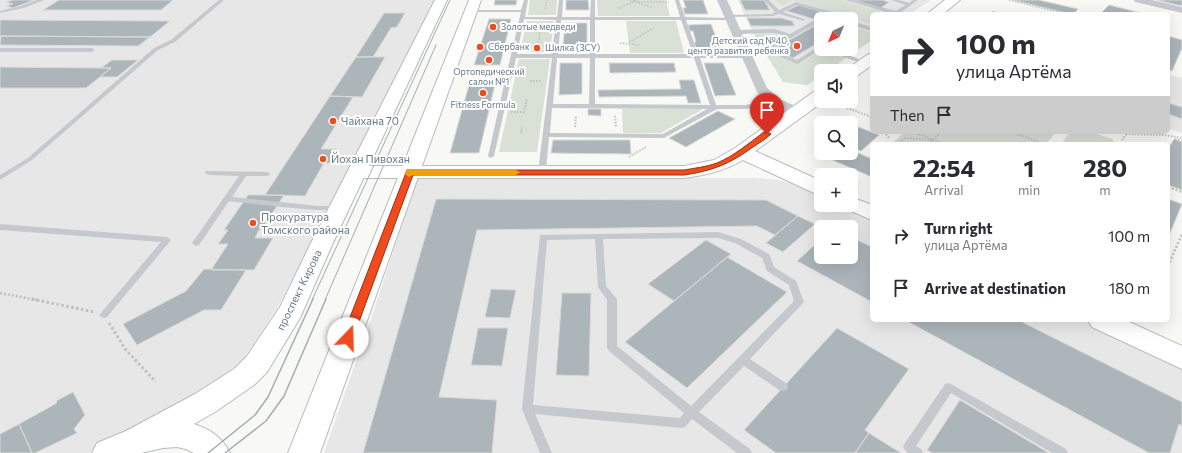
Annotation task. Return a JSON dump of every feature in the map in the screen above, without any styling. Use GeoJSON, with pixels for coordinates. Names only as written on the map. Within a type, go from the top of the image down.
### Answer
{"type":"FeatureCollection","features":[{"type":"Feature","properties":{"kind":"main road"},"geometry":{"type":"LineString","coordinates":[[942,12],[954,0]]}},
{"type":"Feature","properties":{"kind":"main road"},"geometry":{"type":"LineString","coordinates":[[304,453],[447,74],[453,16]]}},
{"type":"Feature","properties":{"kind":"main road","name":"проспект Кирова"},"geometry":{"type":"LineString","coordinates":[[137,440],[205,403],[244,377],[257,364],[291,311],[358,172],[453,16]]}},
{"type":"Feature","properties":{"kind":"main road"},"geometry":{"type":"LineString","coordinates":[[858,69],[869,61]]}},
{"type":"Feature","properties":{"kind":"main road"},"geometry":{"type":"LineString","coordinates":[[358,172],[684,172],[705,169],[721,164],[742,152],[814,100]]}},
{"type":"Feature","properties":{"kind":"main road"},"geometry":{"type":"LineString","coordinates":[[742,152],[814,186]]}},
{"type":"Feature","properties":{"kind":"main road"},"geometry":{"type":"LineString","coordinates":[[858,206],[870,212]]}},
{"type":"Feature","properties":{"kind":"main road"},"geometry":{"type":"LineString","coordinates":[[1105,322],[1182,358]]}},
{"type":"Feature","properties":{"kind":"main road"},"geometry":{"type":"LineString","coordinates":[[108,453],[137,440],[168,433],[180,434],[201,441],[214,453]]}},
{"type":"Feature","properties":{"kind":"street"},"geometry":{"type":"LineString","coordinates":[[722,0],[761,89],[775,102],[797,112]]}},
{"type":"Feature","properties":{"kind":"street"},"geometry":{"type":"LineString","coordinates":[[1139,0],[1182,10]]}},
{"type":"Feature","properties":{"kind":"lane"},"geometry":{"type":"LineString","coordinates":[[0,12],[22,8],[42,0]]}},
{"type":"Feature","properties":{"kind":"lane"},"geometry":{"type":"LineString","coordinates":[[0,178],[30,159],[156,49],[173,41],[222,0]]}},
{"type":"Feature","properties":{"kind":"lane"},"geometry":{"type":"LineString","coordinates":[[491,156],[526,0]]}},
{"type":"Feature","properties":{"kind":"lane"},"geometry":{"type":"LineString","coordinates":[[542,172],[561,0]]}},
{"type":"Feature","properties":{"kind":"lane"},"geometry":{"type":"LineString","coordinates":[[592,106],[593,0]]}},
{"type":"Feature","properties":{"kind":"lane"},"geometry":{"type":"LineString","coordinates":[[766,0],[778,12],[802,20]]}},
{"type":"Feature","properties":{"kind":"lane"},"geometry":{"type":"LineString","coordinates":[[847,0],[891,12]]}},
{"type":"Feature","properties":{"kind":"lane"},"geometry":{"type":"LineString","coordinates":[[893,0],[909,4]]}},
{"type":"Feature","properties":{"kind":"lane"},"geometry":{"type":"LineString","coordinates":[[900,12],[916,0]]}},
{"type":"Feature","properties":{"kind":"lane"},"geometry":{"type":"LineString","coordinates":[[677,1],[714,108]]}},
{"type":"Feature","properties":{"kind":"lane"},"geometry":{"type":"LineString","coordinates":[[522,18],[730,18],[773,15],[796,2],[828,12]]}},
{"type":"Feature","properties":{"kind":"lane"},"geometry":{"type":"LineString","coordinates":[[453,16],[524,11]]}},
{"type":"Feature","properties":{"kind":"lane"},"geometry":{"type":"LineString","coordinates":[[814,23],[766,50],[798,62],[814,53]]}},
{"type":"Feature","properties":{"kind":"lane"},"geometry":{"type":"LineString","coordinates":[[858,25],[870,29]]}},
{"type":"Feature","properties":{"kind":"lane"},"geometry":{"type":"LineString","coordinates":[[736,32],[775,31],[790,36]]}},
{"type":"Feature","properties":{"kind":"lane"},"geometry":{"type":"LineString","coordinates":[[0,50],[92,50]]}},
{"type":"Feature","properties":{"kind":"lane"},"geometry":{"type":"LineString","coordinates":[[514,56],[747,56]]}},
{"type":"Feature","properties":{"kind":"lane"},"geometry":{"type":"LineString","coordinates":[[851,56],[869,61]]}},
{"type":"Feature","properties":{"kind":"lane"},"geometry":{"type":"LineString","coordinates":[[447,74],[510,74]]}},
{"type":"Feature","properties":{"kind":"lane"},"geometry":{"type":"LineString","coordinates":[[549,106],[714,108],[745,107],[775,102]]}},
{"type":"Feature","properties":{"kind":"lane"},"geometry":{"type":"LineString","coordinates":[[546,135],[664,136],[714,108]]}},
{"type":"Feature","properties":{"kind":"lane"},"geometry":{"type":"LineString","coordinates":[[209,173],[267,174]]}},
{"type":"Feature","properties":{"kind":"lane"},"geometry":{"type":"LineString","coordinates":[[196,243],[244,174]]}},
{"type":"Feature","properties":{"kind":"lane"},"geometry":{"type":"LineString","coordinates":[[228,199],[318,208],[340,208]]}},
{"type":"Feature","properties":{"kind":"lane"},"geometry":{"type":"LineString","coordinates":[[0,227],[167,240],[104,315]]}},
{"type":"Feature","properties":{"kind":"lane"},"geometry":{"type":"LineString","coordinates":[[527,409],[682,423],[799,302],[793,283],[770,269],[766,256],[738,241],[718,235],[543,237],[527,409],[546,453]]}},
{"type":"Feature","properties":{"kind":"lane"},"geometry":{"type":"LineString","coordinates":[[599,236],[602,287],[612,299],[612,348],[692,413],[746,453]]}},
{"type":"Feature","properties":{"kind":"lane"},"geometry":{"type":"LineString","coordinates":[[743,360],[783,387]]}},
{"type":"Feature","properties":{"kind":"lane"},"geometry":{"type":"LineString","coordinates":[[917,453],[908,447],[949,387],[1062,453]]}},
{"type":"Feature","properties":{"kind":"path"},"geometry":{"type":"LineString","coordinates":[[1009,0],[1058,12]]}},
{"type":"Feature","properties":{"kind":"path"},"geometry":{"type":"LineString","coordinates":[[634,2],[677,1]]}},
{"type":"Feature","properties":{"kind":"path"},"geometry":{"type":"LineString","coordinates":[[538,46],[543,18]]}},
{"type":"Feature","properties":{"kind":"path"},"geometry":{"type":"LineString","coordinates":[[629,42],[671,19]]}},
{"type":"Feature","properties":{"kind":"path"},"geometry":{"type":"LineString","coordinates":[[524,112],[527,98]]}},
{"type":"Feature","properties":{"kind":"path"},"geometry":{"type":"LineString","coordinates":[[575,135],[577,106]]}},
{"type":"Feature","properties":{"kind":"path"},"geometry":{"type":"LineString","coordinates":[[614,106],[616,136]]}},
{"type":"Feature","properties":{"kind":"path"},"geometry":{"type":"LineString","coordinates":[[847,108],[870,116]]}},
{"type":"Feature","properties":{"kind":"path"},"geometry":{"type":"LineString","coordinates":[[521,133],[522,126]]}},
{"type":"Feature","properties":{"kind":"path"},"geometry":{"type":"LineString","coordinates":[[886,134],[889,138]]}},
{"type":"Feature","properties":{"kind":"path"},"geometry":{"type":"LineString","coordinates":[[918,134],[940,142]]}},
{"type":"Feature","properties":{"kind":"path"},"geometry":{"type":"LineString","coordinates":[[932,142],[939,134]]}},
{"type":"Feature","properties":{"kind":"path"},"geometry":{"type":"LineString","coordinates":[[1017,134],[1039,142]]}},
{"type":"Feature","properties":{"kind":"path"},"geometry":{"type":"LineString","coordinates":[[1122,140],[1126,134]]}},
{"type":"Feature","properties":{"kind":"path"},"geometry":{"type":"LineString","coordinates":[[1146,134],[1164,135]]}},
{"type":"Feature","properties":{"kind":"path"},"geometry":{"type":"LineString","coordinates":[[1161,134],[1182,140]]}},
{"type":"Feature","properties":{"kind":"path"},"geometry":{"type":"LineString","coordinates":[[900,142],[905,138],[934,140]]}},
{"type":"Feature","properties":{"kind":"path"},"geometry":{"type":"LineString","coordinates":[[1170,188],[1182,192]]}},
{"type":"Feature","properties":{"kind":"path"},"geometry":{"type":"LineString","coordinates":[[1170,261],[1182,234]]}},
{"type":"Feature","properties":{"kind":"path"},"geometry":{"type":"LineString","coordinates":[[0,293],[104,315],[126,350],[156,382]]}},
{"type":"Feature","properties":{"kind":"shaded area"},"geometry":{"type":"Polygon","coordinates":[[[0,0],[434,0],[276,310],[241,362],[217,382],[89,453],[0,453],[0,0]]]}},
{"type":"Feature","properties":{"kind":"shaded area"},"geometry":{"type":"Polygon","coordinates":[[[530,0],[557,0],[556,15],[528,15],[530,0]]]}},
{"type":"Feature","properties":{"kind":"shaded area"},"geometry":{"type":"Polygon","coordinates":[[[597,0],[666,0],[670,16],[598,16],[597,0]]]}},
{"type":"Feature","properties":{"kind":"shaded area"},"geometry":{"type":"Polygon","coordinates":[[[738,0],[931,0],[913,12],[870,12],[870,41],[858,50],[858,12],[814,12],[814,56],[849,56],[837,64],[814,64],[814,80],[807,85],[783,82],[750,27],[738,0]]]}},
{"type":"Feature","properties":{"kind":"shaded area"},"geometry":{"type":"Polygon","coordinates":[[[774,0],[793,0],[783,6],[774,0]]]}},
{"type":"Feature","properties":{"kind":"shaded area"},"geometry":{"type":"Polygon","coordinates":[[[793,0],[842,0],[883,12],[870,12],[870,24],[860,21],[858,18],[858,12],[832,12],[793,0]]]}},
{"type":"Feature","properties":{"kind":"shaded area"},"geometry":{"type":"Polygon","coordinates":[[[527,21],[554,21],[550,52],[520,52],[527,21]]]}},
{"type":"Feature","properties":{"kind":"shaded area"},"geometry":{"type":"Polygon","coordinates":[[[626,21],[676,21],[684,53],[630,53],[626,21]]]}},
{"type":"Feature","properties":{"kind":"shaded area"},"geometry":{"type":"Polygon","coordinates":[[[858,28],[870,32],[870,41],[858,50],[858,28]]]}},
{"type":"Feature","properties":{"kind":"shaded area"},"geometry":{"type":"Polygon","coordinates":[[[754,34],[776,34],[779,39],[762,48],[754,34]]]}},
{"type":"Feature","properties":{"kind":"shaded area"},"geometry":{"type":"Polygon","coordinates":[[[765,52],[800,64],[814,55],[840,56],[846,58],[837,64],[814,64],[814,80],[807,85],[783,82],[765,52]]]}},
{"type":"Feature","properties":{"kind":"shaded area"},"geometry":{"type":"Polygon","coordinates":[[[519,59],[550,59],[537,152],[499,152],[519,59]]]}},
{"type":"Feature","properties":{"kind":"shaded area"},"geometry":{"type":"Polygon","coordinates":[[[1170,75],[1182,78],[1182,133],[1170,129],[1170,75]]]}},
{"type":"Feature","properties":{"kind":"shaded area"},"geometry":{"type":"Polygon","coordinates":[[[622,109],[703,109],[661,133],[623,133],[622,109]]]}},
{"type":"Feature","properties":{"kind":"shaded area"},"geometry":{"type":"Polygon","coordinates":[[[903,134],[1054,134],[1048,142],[893,142],[903,134]]]}},
{"type":"Feature","properties":{"kind":"shaded area"},"geometry":{"type":"Polygon","coordinates":[[[1068,134],[1097,134],[1112,139],[1114,142],[1062,142],[1068,134]]]}},
{"type":"Feature","properties":{"kind":"shaded area"},"geometry":{"type":"Polygon","coordinates":[[[755,178],[779,180],[798,185],[814,192],[814,212],[857,212],[870,218],[870,322],[1089,322],[1182,366],[1182,453],[324,453],[374,310],[417,179],[755,178]]]}},
{"type":"Feature","properties":{"kind":"building"},"geometry":{"type":"Polygon","coordinates":[[[13,0],[34,0],[13,8],[6,6],[13,4],[6,2],[13,0]]]}},
{"type":"Feature","properties":{"kind":"building"},"geometry":{"type":"Polygon","coordinates":[[[59,0],[173,0],[161,10],[43,10],[59,0]]]}},
{"type":"Feature","properties":{"kind":"building"},"geometry":{"type":"Polygon","coordinates":[[[495,0],[517,0],[516,5],[494,5],[495,0]]]}},
{"type":"Feature","properties":{"kind":"building"},"geometry":{"type":"Polygon","coordinates":[[[566,0],[588,0],[589,10],[566,10],[566,0]]]}},
{"type":"Feature","properties":{"kind":"building"},"geometry":{"type":"Polygon","coordinates":[[[683,0],[703,0],[708,14],[685,14],[683,8],[686,8],[683,0]]]}},
{"type":"Feature","properties":{"kind":"building"},"geometry":{"type":"Polygon","coordinates":[[[740,0],[764,0],[770,10],[745,10],[740,0]]]}},
{"type":"Feature","properties":{"kind":"building"},"geometry":{"type":"Polygon","coordinates":[[[853,0],[882,0],[889,2],[881,8],[853,0]]]}},
{"type":"Feature","properties":{"kind":"building"},"geometry":{"type":"Polygon","coordinates":[[[1013,0],[1039,0],[1078,9],[1075,12],[1062,12],[1013,0]]]}},
{"type":"Feature","properties":{"kind":"building"},"geometry":{"type":"Polygon","coordinates":[[[1156,0],[1182,0],[1182,6],[1156,0]]]}},
{"type":"Feature","properties":{"kind":"building"},"geometry":{"type":"Polygon","coordinates":[[[798,5],[823,12],[814,12],[814,19],[786,11],[798,5]]]}},
{"type":"Feature","properties":{"kind":"building"},"geometry":{"type":"Polygon","coordinates":[[[1109,5],[1137,12],[1102,12],[1109,5]]]}},
{"type":"Feature","properties":{"kind":"building"},"geometry":{"type":"Polygon","coordinates":[[[384,13],[405,13],[397,27],[391,28],[373,57],[356,57],[384,13]]]}},
{"type":"Feature","properties":{"kind":"building"},"geometry":{"type":"Polygon","coordinates":[[[747,18],[781,18],[792,21],[795,26],[751,26],[747,18]]]}},
{"type":"Feature","properties":{"kind":"building"},"geometry":{"type":"Polygon","coordinates":[[[489,19],[511,19],[500,65],[474,65],[489,19]]]}},
{"type":"Feature","properties":{"kind":"building"},"geometry":{"type":"Polygon","coordinates":[[[0,20],[170,21],[150,37],[0,36],[0,20]]]}},
{"type":"Feature","properties":{"kind":"building"},"geometry":{"type":"Polygon","coordinates":[[[565,23],[587,23],[587,47],[563,47],[565,23]]]}},
{"type":"Feature","properties":{"kind":"building"},"geometry":{"type":"Polygon","coordinates":[[[711,24],[720,48],[696,48],[693,31],[690,31],[688,25],[711,24]]]}},
{"type":"Feature","properties":{"kind":"building","name":"Детский сад №40, центр развития ребенка"},"geometry":{"type":"Polygon","coordinates":[[[814,26],[814,45],[793,58],[772,50],[814,26]]]}},
{"type":"Feature","properties":{"kind":"building"},"geometry":{"type":"Polygon","coordinates":[[[1,36],[150,37],[138,46],[0,45],[1,36]]]}},
{"type":"Feature","properties":{"kind":"building"},"geometry":{"type":"Polygon","coordinates":[[[1170,37],[1182,40],[1182,48],[1172,71],[1170,70],[1170,37]]]}},
{"type":"Feature","properties":{"kind":"building"},"geometry":{"type":"Polygon","coordinates":[[[356,57],[385,57],[362,97],[330,96],[356,57]]]}},
{"type":"Feature","properties":{"kind":"building"},"geometry":{"type":"Polygon","coordinates":[[[112,60],[138,60],[117,77],[100,77],[111,68],[101,68],[112,60]]]}},
{"type":"Feature","properties":{"kind":"building"},"geometry":{"type":"Polygon","coordinates":[[[560,63],[582,63],[582,94],[559,95],[560,63]]]}},
{"type":"Feature","properties":{"kind":"building"},"geometry":{"type":"Polygon","coordinates":[[[609,63],[674,63],[676,72],[610,73],[609,63]]]}},
{"type":"Feature","properties":{"kind":"building"},"geometry":{"type":"Polygon","coordinates":[[[704,63],[723,63],[736,95],[715,96],[704,63]]]}},
{"type":"Feature","properties":{"kind":"building"},"geometry":{"type":"Polygon","coordinates":[[[0,67],[111,68],[86,88],[0,88],[0,67]]]}},
{"type":"Feature","properties":{"kind":"building"},"geometry":{"type":"Polygon","coordinates":[[[679,80],[694,80],[701,103],[688,103],[686,96],[599,97],[598,90],[681,89],[679,80]]]}},
{"type":"Feature","properties":{"kind":"building"},"geometry":{"type":"Polygon","coordinates":[[[495,84],[479,153],[450,153],[469,85],[495,84]]]}},
{"type":"Feature","properties":{"kind":"building"},"geometry":{"type":"Polygon","coordinates":[[[330,96],[353,97],[321,149],[338,149],[330,163],[324,163],[305,196],[265,195],[330,96]]]}},
{"type":"Feature","properties":{"kind":"building"},"geometry":{"type":"Polygon","coordinates":[[[1170,104],[1182,107],[1182,119],[1170,115],[1170,104]]]}},
{"type":"Feature","properties":{"kind":"building"},"geometry":{"type":"Polygon","coordinates":[[[588,109],[601,109],[601,116],[588,115],[588,109]]]}},
{"type":"Feature","properties":{"kind":"building"},"geometry":{"type":"Polygon","coordinates":[[[718,111],[735,119],[686,147],[669,138],[718,111]]]}},
{"type":"Feature","properties":{"kind":"building"},"geometry":{"type":"Polygon","coordinates":[[[858,127],[870,131],[870,134],[879,135],[861,151],[858,150],[858,127]]]}},
{"type":"Feature","properties":{"kind":"building"},"geometry":{"type":"Polygon","coordinates":[[[1174,139],[1182,142],[1182,190],[1170,186],[1170,146],[1174,139]]]}},
{"type":"Feature","properties":{"kind":"building"},"geometry":{"type":"Polygon","coordinates":[[[553,140],[630,140],[631,154],[551,153],[553,140]]]}},
{"type":"Feature","properties":{"kind":"building"},"geometry":{"type":"Polygon","coordinates":[[[858,153],[870,158],[870,176],[858,171],[858,168],[851,168],[832,160],[858,160],[858,153]]]}},
{"type":"Feature","properties":{"kind":"building"},"geometry":{"type":"Polygon","coordinates":[[[248,195],[284,195],[255,238],[273,238],[254,270],[211,270],[228,244],[218,244],[228,230],[224,230],[248,195]]]}},
{"type":"Feature","properties":{"kind":"building"},"geometry":{"type":"Polygon","coordinates":[[[436,199],[766,200],[798,216],[775,235],[757,226],[477,230],[439,397],[497,400],[492,453],[363,453],[436,199]]]}},
{"type":"Feature","properties":{"kind":"building"},"geometry":{"type":"Polygon","coordinates":[[[1170,200],[1182,204],[1170,233],[1170,200]]]}},
{"type":"Feature","properties":{"kind":"building"},"geometry":{"type":"Polygon","coordinates":[[[798,216],[814,224],[783,252],[766,243],[798,216]]]}},
{"type":"Feature","properties":{"kind":"building"},"geometry":{"type":"Polygon","coordinates":[[[706,240],[731,254],[674,301],[648,284],[706,240]]]}},
{"type":"Feature","properties":{"kind":"building"},"geometry":{"type":"Polygon","coordinates":[[[858,240],[870,246],[870,301],[797,261],[814,245],[814,264],[858,264],[858,240]]]}},
{"type":"Feature","properties":{"kind":"building"},"geometry":{"type":"Polygon","coordinates":[[[727,257],[787,292],[687,388],[625,342],[727,257]]]}},
{"type":"Feature","properties":{"kind":"building"},"geometry":{"type":"Polygon","coordinates":[[[204,269],[246,270],[221,310],[204,310],[137,345],[123,324],[186,291],[204,269]]]}},
{"type":"Feature","properties":{"kind":"building"},"geometry":{"type":"Polygon","coordinates":[[[491,289],[516,290],[510,318],[485,317],[491,289]]]}},
{"type":"Feature","properties":{"kind":"building"},"geometry":{"type":"Polygon","coordinates":[[[562,293],[591,293],[589,376],[556,375],[562,293]]]}},
{"type":"Feature","properties":{"kind":"building"},"geometry":{"type":"Polygon","coordinates":[[[909,322],[1022,322],[1182,402],[1182,426],[1179,424],[1170,453],[1149,453],[909,322]]]}},
{"type":"Feature","properties":{"kind":"building"},"geometry":{"type":"Polygon","coordinates":[[[478,328],[508,328],[502,366],[471,365],[478,328]]]}},
{"type":"Feature","properties":{"kind":"building"},"geometry":{"type":"Polygon","coordinates":[[[837,328],[909,369],[865,430],[869,433],[855,453],[776,453],[744,430],[837,328]]]}},
{"type":"Feature","properties":{"kind":"building"},"geometry":{"type":"Polygon","coordinates":[[[73,392],[85,415],[74,429],[77,433],[35,453],[32,453],[19,424],[57,403],[56,401],[73,392]]]}},
{"type":"Feature","properties":{"kind":"building"},"geometry":{"type":"Polygon","coordinates":[[[960,400],[1049,453],[932,453],[927,450],[960,400]]]}},
{"type":"Feature","properties":{"kind":"building"},"geometry":{"type":"Polygon","coordinates":[[[19,424],[32,453],[0,453],[0,434],[19,424]]]}},
{"type":"Feature","properties":{"kind":"building"},"geometry":{"type":"Polygon","coordinates":[[[869,433],[901,453],[855,453],[869,433]]]}},
{"type":"Feature","properties":{"kind":"tram line"},"geometry":{"type":"LineString","coordinates":[[312,300],[450,0]]}},
{"type":"Feature","properties":{"kind":"tram line"},"geometry":{"type":"LineString","coordinates":[[325,300],[436,45]]}},
{"type":"Feature","properties":{"kind":"tram line"},"geometry":{"type":"LineString","coordinates":[[208,453],[255,415],[268,397],[313,299]]}},
{"type":"Feature","properties":{"kind":"tram line"},"geometry":{"type":"LineString","coordinates":[[225,453],[266,421],[284,396],[326,299]]}},
{"type":"Feature","properties":{"kind":"slow traffic"},"geometry":{"type":"LineString","coordinates":[[409,174],[410,172],[516,172]]}},
{"type":"Feature","properties":{"kind":"place","name":"Золотые медведи"},"geometry":{"type":"Point","coordinates":[493,27]}},
{"type":"Feature","properties":{"kind":"place","name":"Детский сад №40, центр развития ребенка"},"geometry":{"type":"Point","coordinates":[797,46]}},
{"type":"Feature","properties":{"kind":"place","name":"Сбербанк"},"geometry":{"type":"Point","coordinates":[480,47]}},
{"type":"Feature","properties":{"kind":"place","name":"Шилка (ЗСУ)"},"geometry":{"type":"Point","coordinates":[537,48]}},
{"type":"Feature","properties":{"kind":"place","name":"Ортопедический салон №1"},"geometry":{"type":"Point","coordinates":[489,60]}},
{"type":"Feature","properties":{"kind":"place","name":"Fitness Formula"},"geometry":{"type":"Point","coordinates":[483,93]}},
{"type":"Feature","properties":{"kind":"place","name":"Чайхана 70"},"geometry":{"type":"Point","coordinates":[333,121]}},
{"type":"Feature","properties":{"kind":"place","name":"Йохан Пивохан"},"geometry":{"type":"Point","coordinates":[323,159]}},
{"type":"Feature","properties":{"kind":"place","name":"Прокуратура Томского района"},"geometry":{"type":"Point","coordinates":[253,223]}},
{"type":"Feature","properties":{"kind":"route"},"geometry":{"type":"LineString","coordinates":[[348,338],[410,172],[684,172],[705,169],[721,164],[742,152],[767,134]]}}]}
